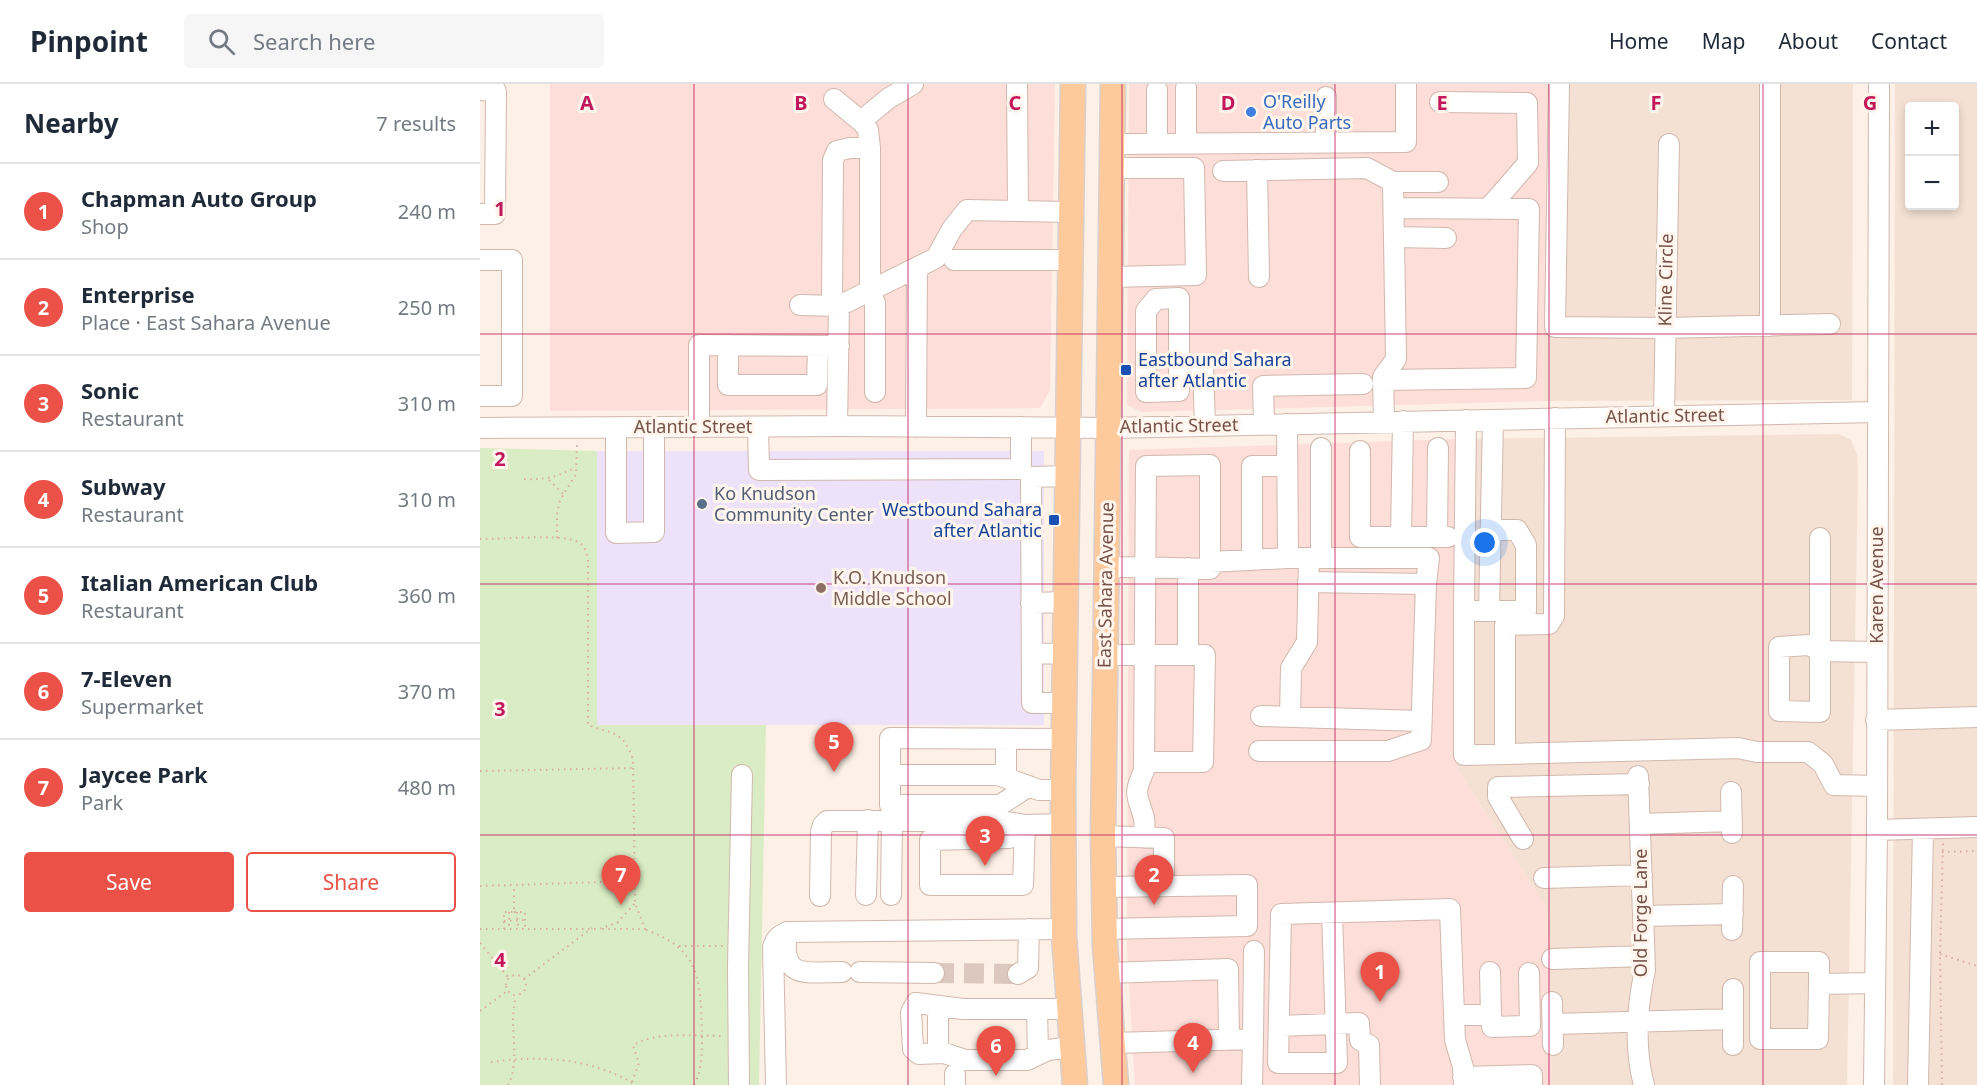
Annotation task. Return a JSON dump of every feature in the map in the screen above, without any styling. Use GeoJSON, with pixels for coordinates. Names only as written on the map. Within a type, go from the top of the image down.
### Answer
{"type":"FeatureCollection","features":[{"type":"Feature","properties":{"kind":"main road"},"geometry":{"type":"LineString","coordinates":[[1073,84],[1063,824],[1064,929],[1075,1085]]}},
{"type":"Feature","properties":{"kind":"main road","name":"East Sahara Avenue"},"geometry":{"type":"LineString","coordinates":[[1113,84],[1103,887],[1116,1085]]}},
{"type":"Feature","properties":{"kind":"main road"},"geometry":{"type":"LineString","coordinates":[[1063,824],[1103,836]]}},
{"type":"Feature","properties":{"kind":"street"},"geometry":{"type":"LineString","coordinates":[[861,121],[889,98],[913,84]]}},
{"type":"Feature","properties":{"kind":"street"},"geometry":{"type":"LineString","coordinates":[[1017,84],[1018,211]]}},
{"type":"Feature","properties":{"kind":"street"},"geometry":{"type":"LineString","coordinates":[[1113,144],[1406,142],[1406,84]]}},
{"type":"Feature","properties":{"kind":"street"},"geometry":{"type":"LineString","coordinates":[[1559,84],[1555,327],[1665,328],[1830,324]]}},
{"type":"Feature","properties":{"kind":"street"},"geometry":{"type":"LineString","coordinates":[[1770,84],[1770,326]]}},
{"type":"Feature","properties":{"kind":"street","name":"Karen Avenue"},"geometry":{"type":"LineString","coordinates":[[1874,1085],[1879,84]]}},
{"type":"Feature","properties":{"kind":"street"},"geometry":{"type":"LineString","coordinates":[[1186,88],[1186,143]]}},
{"type":"Feature","properties":{"kind":"street"},"geometry":{"type":"LineString","coordinates":[[480,90],[496,91],[496,102],[495,214],[480,214]]}},
{"type":"Feature","properties":{"kind":"street"},"geometry":{"type":"LineString","coordinates":[[1157,90],[1157,143]]}},
{"type":"Feature","properties":{"kind":"street"},"geometry":{"type":"LineString","coordinates":[[1326,97],[1326,142]]}},
{"type":"Feature","properties":{"kind":"street"},"geometry":{"type":"LineString","coordinates":[[834,99],[861,121],[868,130],[870,290],[875,303],[875,392]]}},
{"type":"Feature","properties":{"kind":"street"},"geometry":{"type":"LineString","coordinates":[[1440,102],[1527,103],[1528,163],[1488,209]]}},
{"type":"Feature","properties":{"kind":"street","name":"Kline Circle"},"geometry":{"type":"LineString","coordinates":[[1664,416],[1669,144]]}},
{"type":"Feature","properties":{"kind":"street"},"geometry":{"type":"LineString","coordinates":[[837,426],[838,346],[833,160],[837,151],[850,148],[870,148]]}},
{"type":"Feature","properties":{"kind":"street"},"geometry":{"type":"LineString","coordinates":[[1111,277],[1196,275],[1194,168],[1112,168]]}},
{"type":"Feature","properties":{"kind":"street"},"geometry":{"type":"LineString","coordinates":[[1223,171],[1367,168],[1393,182],[1438,182]]}},
{"type":"Feature","properties":{"kind":"street"},"geometry":{"type":"LineString","coordinates":[[1257,170],[1259,277]]}},
{"type":"Feature","properties":{"kind":"street"},"geometry":{"type":"LineString","coordinates":[[1393,182],[1396,359],[1383,380],[1393,422],[1401,537]]}},
{"type":"Feature","properties":{"kind":"street"},"geometry":{"type":"LineString","coordinates":[[1383,380],[1526,378],[1529,209],[1394,208]]}},
{"type":"Feature","properties":{"kind":"street"},"geometry":{"type":"LineString","coordinates":[[800,305],[836,306],[936,258],[952,229],[967,210],[1071,212]]}},
{"type":"Feature","properties":{"kind":"street"},"geometry":{"type":"LineString","coordinates":[[1394,237],[1446,238]]}},
{"type":"Feature","properties":{"kind":"street"},"geometry":{"type":"LineString","coordinates":[[480,260],[512,260],[512,396],[480,396]]}},
{"type":"Feature","properties":{"kind":"street"},"geometry":{"type":"LineString","coordinates":[[954,260],[1071,260]]}},
{"type":"Feature","properties":{"kind":"street"},"geometry":{"type":"LineString","coordinates":[[916,427],[917,267]]}},
{"type":"Feature","properties":{"kind":"street"},"geometry":{"type":"LineString","coordinates":[[1179,275],[1179,298],[1179,391],[1146,392],[1146,310],[1156,299],[1179,298]]}},
{"type":"Feature","properties":{"kind":"street"},"geometry":{"type":"LineString","coordinates":[[699,427],[699,345],[838,346]]}},
{"type":"Feature","properties":{"kind":"street"},"geometry":{"type":"LineString","coordinates":[[728,345],[728,385],[817,385],[818,346]]}},
{"type":"Feature","properties":{"kind":"street"},"geometry":{"type":"LineString","coordinates":[[1179,368],[1203,368],[1205,426]]}},
{"type":"Feature","properties":{"kind":"street"},"geometry":{"type":"LineString","coordinates":[[1264,424],[1263,386],[1363,384]]}},
{"type":"Feature","properties":{"kind":"street","name":"Atlantic Street"},"geometry":{"type":"LineString","coordinates":[[480,428],[837,426],[1108,428],[1878,412]]}},
{"type":"Feature","properties":{"kind":"street"},"geometry":{"type":"LineString","coordinates":[[1505,754],[1505,625],[1549,624],[1554,616],[1555,418]]}},
{"type":"Feature","properties":{"kind":"street"},"geometry":{"type":"LineString","coordinates":[[1466,420],[1464,755],[1738,748],[1757,752],[1808,752],[1823,764],[1834,784],[1876,786]]}},
{"type":"Feature","properties":{"kind":"street"},"geometry":{"type":"LineString","coordinates":[[1490,611],[1493,420]]}},
{"type":"Feature","properties":{"kind":"street"},"geometry":{"type":"LineString","coordinates":[[1287,424],[1288,558]]}},
{"type":"Feature","properties":{"kind":"street"},"geometry":{"type":"LineString","coordinates":[[616,427],[616,533],[654,532],[654,427]]}},
{"type":"Feature","properties":{"kind":"street"},"geometry":{"type":"LineString","coordinates":[[758,427],[759,470],[1026,473],[1068,476]]}},
{"type":"Feature","properties":{"kind":"street"},"geometry":{"type":"LineString","coordinates":[[1021,427],[1026,473],[1032,703],[1064,703]]}},
{"type":"Feature","properties":{"kind":"street"},"geometry":{"type":"LineString","coordinates":[[1290,717],[1291,668],[1307,642],[1308,582],[1315,558],[1321,448]]}},
{"type":"Feature","properties":{"kind":"street"},"geometry":{"type":"LineString","coordinates":[[1360,450],[1360,537],[1443,537],[1438,448]]}},
{"type":"Feature","properties":{"kind":"street"},"geometry":{"type":"LineString","coordinates":[[1106,567],[1146,567],[1210,569],[1210,465],[1146,466],[1146,567],[1144,771],[1138,784],[1137,801],[1144,820],[1144,838]]}},
{"type":"Feature","properties":{"kind":"street"},"geometry":{"type":"LineString","coordinates":[[1252,560],[1252,466],[1287,466]]}},
{"type":"Feature","properties":{"kind":"street"},"geometry":{"type":"LineString","coordinates":[[1464,611],[1526,611],[1526,545],[1517,530],[1491,530]]}},
{"type":"Feature","properties":{"kind":"street"},"geometry":{"type":"LineString","coordinates":[[1820,538],[1820,651],[1876,652]]}},
{"type":"Feature","properties":{"kind":"street"},"geometry":{"type":"LineString","coordinates":[[1210,562],[1288,558],[1430,558],[1426,584],[1421,740],[1388,751],[1259,751]]}},
{"type":"Feature","properties":{"kind":"street"},"geometry":{"type":"LineString","coordinates":[[1188,568],[1188,655]]}},
{"type":"Feature","properties":{"kind":"street"},"geometry":{"type":"LineString","coordinates":[[1308,582],[1426,584]]}},
{"type":"Feature","properties":{"kind":"street"},"geometry":{"type":"LineString","coordinates":[[1031,603],[1066,602]]}},
{"type":"Feature","properties":{"kind":"street"},"geometry":{"type":"LineString","coordinates":[[1032,654],[1065,654]]}},
{"type":"Feature","properties":{"kind":"street"},"geometry":{"type":"LineString","coordinates":[[1105,655],[1205,655],[1203,762],[1144,762]]}},
{"type":"Feature","properties":{"kind":"street"},"geometry":{"type":"LineString","coordinates":[[1261,716],[1422,721]]}},
{"type":"Feature","properties":{"kind":"street"},"geometry":{"type":"LineString","coordinates":[[1876,720],[1977,717]]}},
{"type":"Feature","properties":{"kind":"street"},"geometry":{"type":"LineString","coordinates":[[891,895],[890,738],[1064,739]]}},
{"type":"Feature","properties":{"kind":"street"},"geometry":{"type":"LineString","coordinates":[[1006,739],[1006,778]]}},
{"type":"Feature","properties":{"kind":"street"},"geometry":{"type":"LineString","coordinates":[[890,775],[998,775],[1039,790],[1063,790]]}},
{"type":"Feature","properties":{"kind":"street"},"geometry":{"type":"LineString","coordinates":[[739,1085],[738,967],[742,776]]}},
{"type":"Feature","properties":{"kind":"street","name":"Old Forge Lane"},"geometry":{"type":"LineString","coordinates":[[1523,839],[1498,798],[1498,787],[1639,780],[1645,970],[1638,1000],[1639,1065],[1644,1085]]}},
{"type":"Feature","properties":{"kind":"street"},"geometry":{"type":"LineString","coordinates":[[820,896],[821,832],[827,820],[868,820],[891,813],[1000,805],[1029,786]]}},
{"type":"Feature","properties":{"kind":"street"},"geometry":{"type":"LineString","coordinates":[[1640,824],[1732,827],[1731,792]]}},
{"type":"Feature","properties":{"kind":"street"},"geometry":{"type":"LineString","coordinates":[[891,813],[1001,820],[1025,825],[1063,824]]}},
{"type":"Feature","properties":{"kind":"street"},"geometry":{"type":"LineString","coordinates":[[866,895],[868,820]]}},
{"type":"Feature","properties":{"kind":"street"},"geometry":{"type":"LineString","coordinates":[[1025,825],[1023,885],[930,885],[930,840],[1009,838],[1025,825]]}},
{"type":"Feature","properties":{"kind":"street"},"geometry":{"type":"LineString","coordinates":[[1877,830],[1977,827]]}},
{"type":"Feature","properties":{"kind":"street"},"geometry":{"type":"LineString","coordinates":[[1918,1085],[1923,829]]}},
{"type":"Feature","properties":{"kind":"street"},"geometry":{"type":"LineString","coordinates":[[1103,836],[1164,838],[1164,873]]}},
{"type":"Feature","properties":{"kind":"street"},"geometry":{"type":"LineString","coordinates":[[1544,878],[1642,875]]}},
{"type":"Feature","properties":{"kind":"street"},"geometry":{"type":"LineString","coordinates":[[1103,887],[1247,885],[1247,926],[1104,929]]}},
{"type":"Feature","properties":{"kind":"street"},"geometry":{"type":"LineString","coordinates":[[1643,916],[1732,922],[1733,886]]}},
{"type":"Feature","properties":{"kind":"street"},"geometry":{"type":"LineString","coordinates":[[1332,913],[1337,1063],[1278,1064],[1281,914],[1450,909],[1455,1040],[1463,1067],[1463,1081],[1532,1076],[1532,1085]]}},
{"type":"Feature","properties":{"kind":"street"},"geometry":{"type":"LineString","coordinates":[[1018,974],[1028,968],[1029,929]]}},
{"type":"Feature","properties":{"kind":"street"},"geometry":{"type":"LineString","coordinates":[[776,1085],[773,947],[779,936],[787,932],[1064,929]]}},
{"type":"Feature","properties":{"kind":"street"},"geometry":{"type":"LineString","coordinates":[[787,932],[785,944],[787,955],[789,964],[794,970],[802,972],[934,973]]}},
{"type":"Feature","properties":{"kind":"street"},"geometry":{"type":"LineString","coordinates":[[1252,1085],[1254,951]]}},
{"type":"Feature","properties":{"kind":"street"},"geometry":{"type":"LineString","coordinates":[[1552,959],[1644,956]]}},
{"type":"Feature","properties":{"kind":"street"},"geometry":{"type":"LineString","coordinates":[[1760,962],[1819,962],[1819,984],[1818,1039],[1760,1038],[1760,962]]}},
{"type":"Feature","properties":{"kind":"street"},"geometry":{"type":"LineString","coordinates":[[1107,973],[1228,969],[1229,1040]]}},
{"type":"Feature","properties":{"kind":"street"},"geometry":{"type":"LineString","coordinates":[[1490,972],[1492,1027],[1530,1026],[1529,973]]}},
{"type":"Feature","properties":{"kind":"street"},"geometry":{"type":"LineString","coordinates":[[1819,984],[1875,983]]}},
{"type":"Feature","properties":{"kind":"street"},"geometry":{"type":"LineString","coordinates":[[1733,989],[1733,1045]]}},
{"type":"Feature","properties":{"kind":"street"},"geometry":{"type":"LineString","coordinates":[[1552,1002],[1553,1045]]}},
{"type":"Feature","properties":{"kind":"street"},"geometry":{"type":"LineString","coordinates":[[1069,1009],[963,1009],[916,1003],[911,1012],[914,1050],[919,1054],[944,1053],[965,1060],[1028,1060],[1048,1050],[1072,1047]]}},
{"type":"Feature","properties":{"kind":"street"},"geometry":{"type":"LineString","coordinates":[[938,1006],[938,1047]]}},
{"type":"Feature","properties":{"kind":"street"},"geometry":{"type":"LineString","coordinates":[[1036,1009],[1038,1054]]}},
{"type":"Feature","properties":{"kind":"street"},"geometry":{"type":"LineString","coordinates":[[1454,1016],[1491,1015]]}},
{"type":"Feature","properties":{"kind":"street"},"geometry":{"type":"LineString","coordinates":[[1552,1024],[1733,1019]]}},
{"type":"Feature","properties":{"kind":"street"},"geometry":{"type":"LineString","coordinates":[[1279,1026],[1359,1023],[1360,1040],[1369,1045],[1370,1085]]}},
{"type":"Feature","properties":{"kind":"street"},"geometry":{"type":"LineString","coordinates":[[1113,1043],[1253,1039]]}},
{"type":"Feature","properties":{"kind":"path"},"geometry":{"type":"LineString","coordinates":[[557,538],[557,513],[560,500],[576,474],[577,445]]}},
{"type":"Feature","properties":{"kind":"path"},"geometry":{"type":"LineString","coordinates":[[524,480],[548,479],[576,467]]}},
{"type":"Feature","properties":{"kind":"path"},"geometry":{"type":"LineString","coordinates":[[548,479],[564,495]]}},
{"type":"Feature","properties":{"kind":"path"},"geometry":{"type":"LineString","coordinates":[[480,539],[557,538],[577,541],[585,548],[588,560],[588,724],[616,733],[627,744],[633,759],[635,903],[645,929]]}},
{"type":"Feature","properties":{"kind":"path"},"geometry":{"type":"LineString","coordinates":[[480,771],[633,768]]}},
{"type":"Feature","properties":{"kind":"path"},"geometry":{"type":"LineString","coordinates":[[1942,1085],[1940,954],[1943,828]]}},
{"type":"Feature","properties":{"kind":"path"},"geometry":{"type":"LineString","coordinates":[[1942,852],[1977,851]]}},
{"type":"Feature","properties":{"kind":"path"},"geometry":{"type":"LineString","coordinates":[[480,886],[634,881]]}},
{"type":"Feature","properties":{"kind":"path"},"geometry":{"type":"LineString","coordinates":[[514,885],[518,929]]}},
{"type":"Feature","properties":{"kind":"path"},"geometry":{"type":"LineString","coordinates":[[599,929],[617,923],[635,903]]}},
{"type":"Feature","properties":{"kind":"path"},"geometry":{"type":"LineString","coordinates":[[504,929],[504,912],[525,912],[525,928]]}},
{"type":"Feature","properties":{"kind":"path"},"geometry":{"type":"LineString","coordinates":[[509,912],[509,929]]}},
{"type":"Feature","properties":{"kind":"path"},"geometry":{"type":"LineString","coordinates":[[504,921],[525,920]]}},
{"type":"Feature","properties":{"kind":"path"},"geometry":{"type":"LineString","coordinates":[[524,979],[592,928]]}},
{"type":"Feature","properties":{"kind":"path"},"geometry":{"type":"LineString","coordinates":[[480,929],[592,928],[610,931],[645,929],[677,946],[696,971],[700,990],[702,1036],[699,1077],[694,1085]]}},
{"type":"Feature","properties":{"kind":"path"},"geometry":{"type":"LineString","coordinates":[[480,943],[509,978]]}},
{"type":"Feature","properties":{"kind":"path"},"geometry":{"type":"LineString","coordinates":[[677,946],[727,946]]}},
{"type":"Feature","properties":{"kind":"path"},"geometry":{"type":"LineString","coordinates":[[1940,954],[1977,966]]}},
{"type":"Feature","properties":{"kind":"path"},"geometry":{"type":"LineString","coordinates":[[519,975],[524,979],[526,989],[522,994],[515,996],[507,991],[506,984],[509,978],[519,975]]}},
{"type":"Feature","properties":{"kind":"path"},"geometry":{"type":"LineString","coordinates":[[480,1011],[507,991]]}},
{"type":"Feature","properties":{"kind":"path"},"geometry":{"type":"LineString","coordinates":[[508,1085],[512,1077],[515,996]]}},
{"type":"Feature","properties":{"kind":"path"},"geometry":{"type":"LineString","coordinates":[[632,1082],[639,1063],[633,1046],[640,1041],[662,1037],[729,1037]]}},
{"type":"Feature","properties":{"kind":"path"},"geometry":{"type":"LineString","coordinates":[[492,1062],[559,1059],[610,1071],[636,1085]]}},
{"type":"Feature","properties":{"kind":"shaded area"},"geometry":{"type":"Polygon","coordinates":[[[550,84],[1055,84],[1050,390],[1040,408],[550,411],[550,84]]]}},
{"type":"Feature","properties":{"kind":"shaded area"},"geometry":{"type":"Polygon","coordinates":[[[1129,84],[1547,84],[1543,401],[1142,412],[1127,405],[1129,84]]]}},
{"type":"Feature","properties":{"kind":"shaded area"},"geometry":{"type":"Polygon","coordinates":[[[1547,84],[1853,84],[1852,400],[1543,401],[1547,84]]]}},
{"type":"Feature","properties":{"kind":"shaded area"},"geometry":{"type":"Polygon","coordinates":[[[1895,84],[1977,84],[1977,1085],[1893,1085],[1895,84]]]}},
{"type":"Feature","properties":{"kind":"shaded area"},"geometry":{"type":"Polygon","coordinates":[[[1839,434],[1851,440],[1857,455],[1858,475],[1847,1085],[1552,1085],[1547,908],[1457,769],[1458,439],[1839,434]]]}},
{"type":"Feature","properties":{"kind":"shaded area"},"geometry":{"type":"Polygon","coordinates":[[[1458,439],[1457,769],[1547,908],[1552,1085],[1135,1085],[1127,949],[1129,450],[1458,439]]]}},
{"type":"Feature","properties":{"kind":"shaded area","name":"K.O. Knudson Middle School"},"geometry":{"type":"Polygon","coordinates":[[[597,451],[1044,451],[1044,725],[597,725],[597,451]]]}},
{"type":"Feature","properties":{"kind":"green space"},"geometry":{"type":"Polygon","coordinates":[[[480,448],[597,451],[597,725],[766,725],[759,1085],[480,1085],[480,448]]]}},
{"type":"Feature","properties":{"kind":"tunnel"},"geometry":{"type":"LineString","coordinates":[[934,973],[1018,974]]}},
{"type":"Feature","properties":{"kind":"place","name":"O'Reilly Auto Parts"},"geometry":{"type":"Point","coordinates":[1251,112]}},
{"type":"Feature","properties":{"kind":"place","name":"Eastbound Sahara after Atlantic"},"geometry":{"type":"Point","coordinates":[1126,370]}},
{"type":"Feature","properties":{"kind":"place","name":"Ko Knudson Community Center"},"geometry":{"type":"Point","coordinates":[702,504]}},
{"type":"Feature","properties":{"kind":"place","name":"Westbound Sahara after Atlantic"},"geometry":{"type":"Point","coordinates":[1054,520]}},
{"type":"Feature","properties":{"kind":"place","name":"K.O. Knudson Middle School"},"geometry":{"type":"Point","coordinates":[821,588]}},
{"type":"Feature","properties":{"kind":"place","name":"Italian American Club"},"geometry":{"type":"Point","coordinates":[834,772]}},
{"type":"Feature","properties":{"kind":"place","name":"Sonic"},"geometry":{"type":"Point","coordinates":[985,866]}},
{"type":"Feature","properties":{"kind":"place","name":"Jaycee Park"},"geometry":{"type":"Point","coordinates":[621,905]}},
{"type":"Feature","properties":{"kind":"place","name":"Enterprise"},"geometry":{"type":"Point","coordinates":[1154,905]}},
{"type":"Feature","properties":{"kind":"place","name":"Chapman Auto Group"},"geometry":{"type":"Point","coordinates":[1380,1002]}},
{"type":"Feature","properties":{"kind":"place","name":"Subway"},"geometry":{"type":"Point","coordinates":[1193,1073]}},
{"type":"Feature","properties":{"kind":"place","name":"7-Eleven"},"geometry":{"type":"Point","coordinates":[996,1076]}}]}
